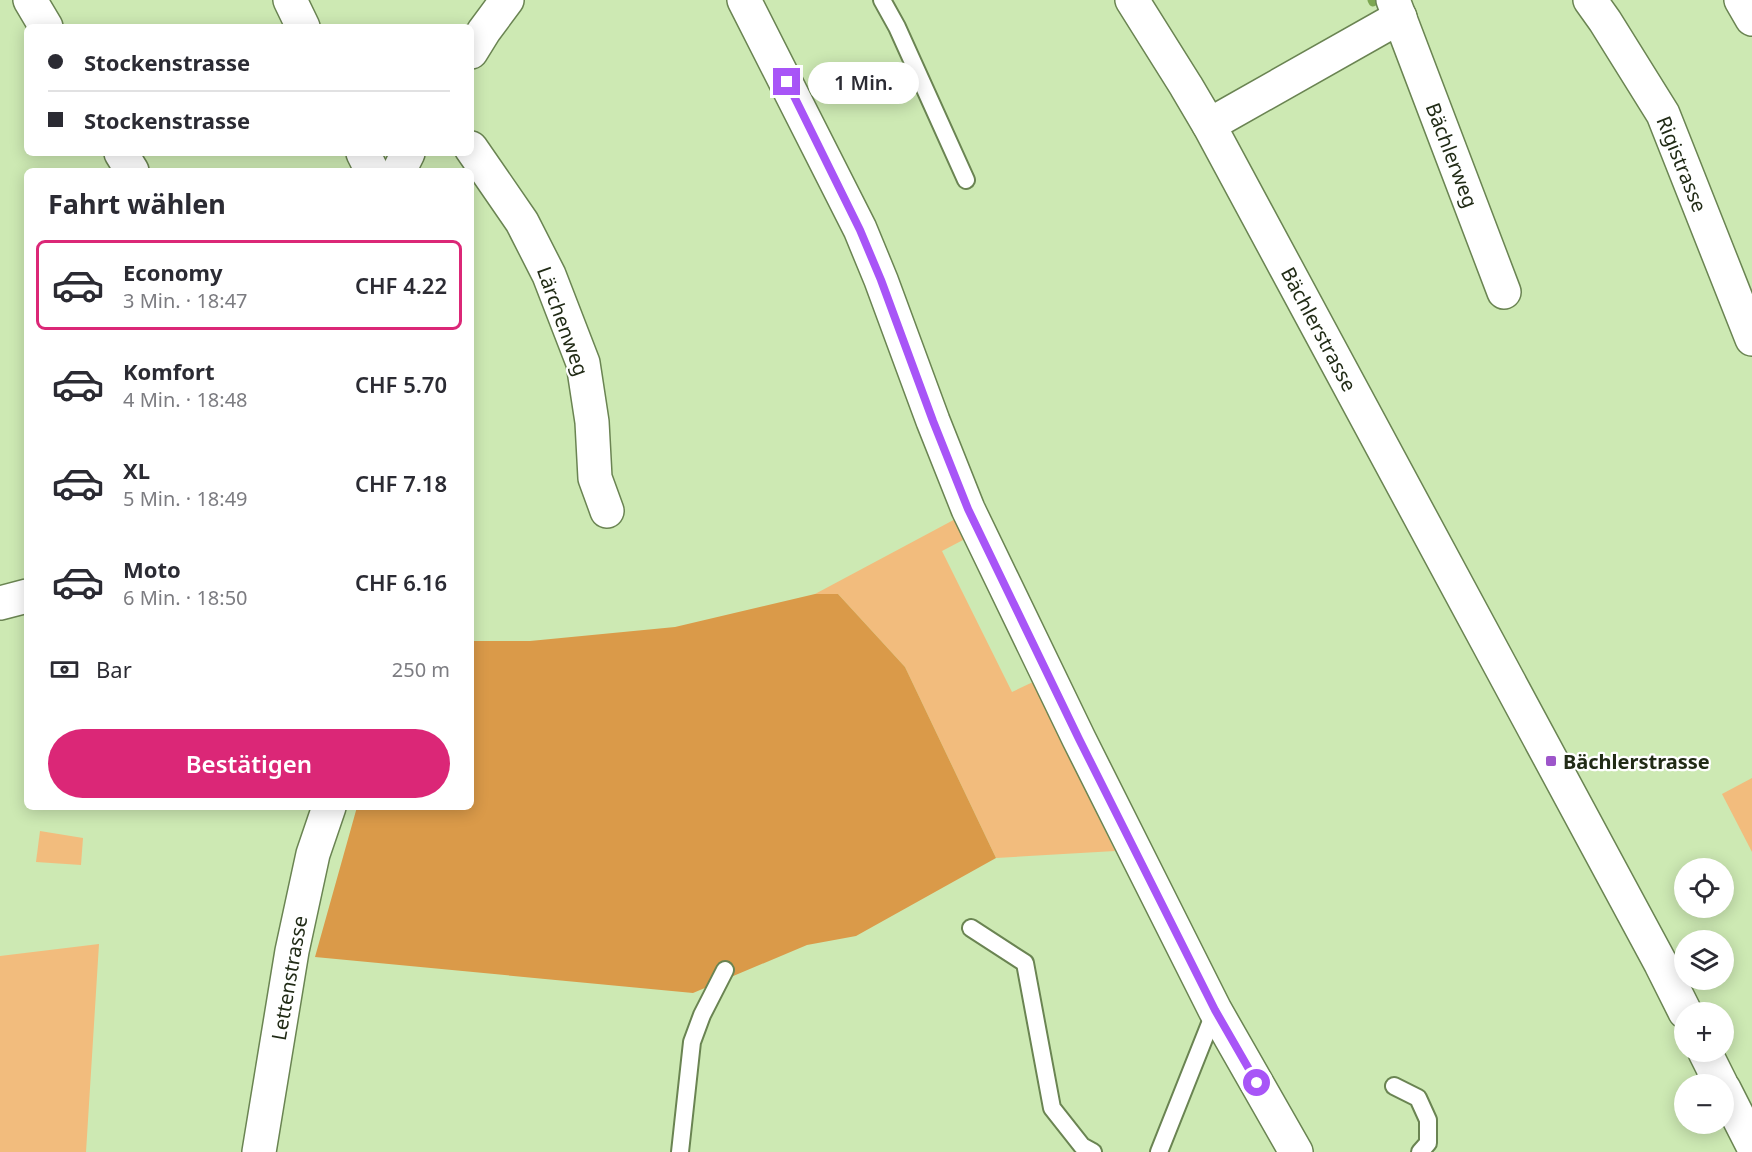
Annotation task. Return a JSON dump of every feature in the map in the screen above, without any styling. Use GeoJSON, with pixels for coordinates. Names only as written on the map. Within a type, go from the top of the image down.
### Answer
{"type":"FeatureCollection","features":[{"type":"Feature","properties":{"kind":"street"},"geometry":{"type":"LineString","coordinates":[[30,0],[43,24]]}},
{"type":"Feature","properties":{"kind":"street"},"geometry":{"type":"LineString","coordinates":[[290,0],[302,24]]}},
{"type":"Feature","properties":{"kind":"street"},"geometry":{"type":"LineString","coordinates":[[475,41],[507,0]]}},
{"type":"Feature","properties":{"kind":"street"},"geometry":{"type":"LineString","coordinates":[[744,0],[860,230],[968,509],[1079,739],[1215,1010],[1296,1152]]}},
{"type":"Feature","properties":{"kind":"street","name":"Bächlerstrasse"},"geometry":{"type":"LineString","coordinates":[[1131,0],[1209,125],[1680,1002]]}},
{"type":"Feature","properties":{"kind":"street","name":"Rigistrasse"},"geometry":{"type":"LineString","coordinates":[[1590,0],[1663,114],[1752,339]]}},
{"type":"Feature","properties":{"kind":"street"},"geometry":{"type":"LineString","coordinates":[[1741,0],[1752,19]]}},
{"type":"Feature","properties":{"kind":"street","name":"Bächlerweg"},"geometry":{"type":"LineString","coordinates":[[1209,125],[1397,8],[1504,292]]}},
{"type":"Feature","properties":{"kind":"street","name":"Lärchenweg"},"geometry":{"type":"LineString","coordinates":[[474,152],[522,222],[549,275],[584,363],[592,422],[595,478],[607,511]]}},
{"type":"Feature","properties":{"kind":"street"},"geometry":{"type":"LineString","coordinates":[[0,603],[24,597]]}},
{"type":"Feature","properties":{"kind":"street","name":"Lettenstrasse"},"geometry":{"type":"LineString","coordinates":[[259,1152],[292,951],[313,854],[328,810]]}},
{"type":"Feature","properties":{"kind":"street"},"geometry":{"type":"LineString","coordinates":[[1734,1109],[1752,1144]]}},
{"type":"Feature","properties":{"kind":"lane"},"geometry":{"type":"LineString","coordinates":[[882,0],[897,27],[966,180]]}},
{"type":"Feature","properties":{"kind":"lane"},"geometry":{"type":"LineString","coordinates":[[970,928],[1025,963],[1052,1108],[1082,1146],[1093,1152]]}},
{"type":"Feature","properties":{"kind":"lane"},"geometry":{"type":"LineString","coordinates":[[680,1152],[692,1042],[702,1015],[725,970]]}},
{"type":"Feature","properties":{"kind":"lane"},"geometry":{"type":"LineString","coordinates":[[1159,1152],[1215,1010]]}},
{"type":"Feature","properties":{"kind":"lane"},"geometry":{"type":"LineString","coordinates":[[1394,1086],[1418,1098],[1428,1120],[1428,1143],[1420,1152]]}},
{"type":"Feature","properties":{"kind":"shaded area"},"geometry":{"type":"Polygon","coordinates":[[[961,516],[963,540],[942,551],[1012,692],[1033,682],[1115,851],[996,858],[905,667],[838,594],[815,594],[961,516]]]}},
{"type":"Feature","properties":{"kind":"shaded area"},"geometry":{"type":"Polygon","coordinates":[[[815,594],[838,594],[905,667],[996,858],[856,936],[807,945],[693,993],[315,957],[356,810],[474,810],[474,641],[530,641],[675,627],[815,594]]]}},
{"type":"Feature","properties":{"kind":"shaded area"},"geometry":{"type":"Polygon","coordinates":[[[1752,778],[1752,852],[1722,794],[1752,778]]]}},
{"type":"Feature","properties":{"kind":"shaded area"},"geometry":{"type":"Polygon","coordinates":[[[40,831],[83,838],[81,865],[36,862],[40,831]]]}},
{"type":"Feature","properties":{"kind":"shaded area"},"geometry":{"type":"Polygon","coordinates":[[[99,944],[86,1152],[0,1152],[0,956],[99,944]]]}},
{"type":"Feature","properties":{"kind":"place","name":"Bächlerstrasse"},"geometry":{"type":"Point","coordinates":[1551,761]}},
{"type":"Feature","properties":{"kind":"route"},"geometry":{"type":"LineString","coordinates":[[787,82],[860,230],[968,509],[1079,739],[1215,1010],[1257,1083]]}}]}
